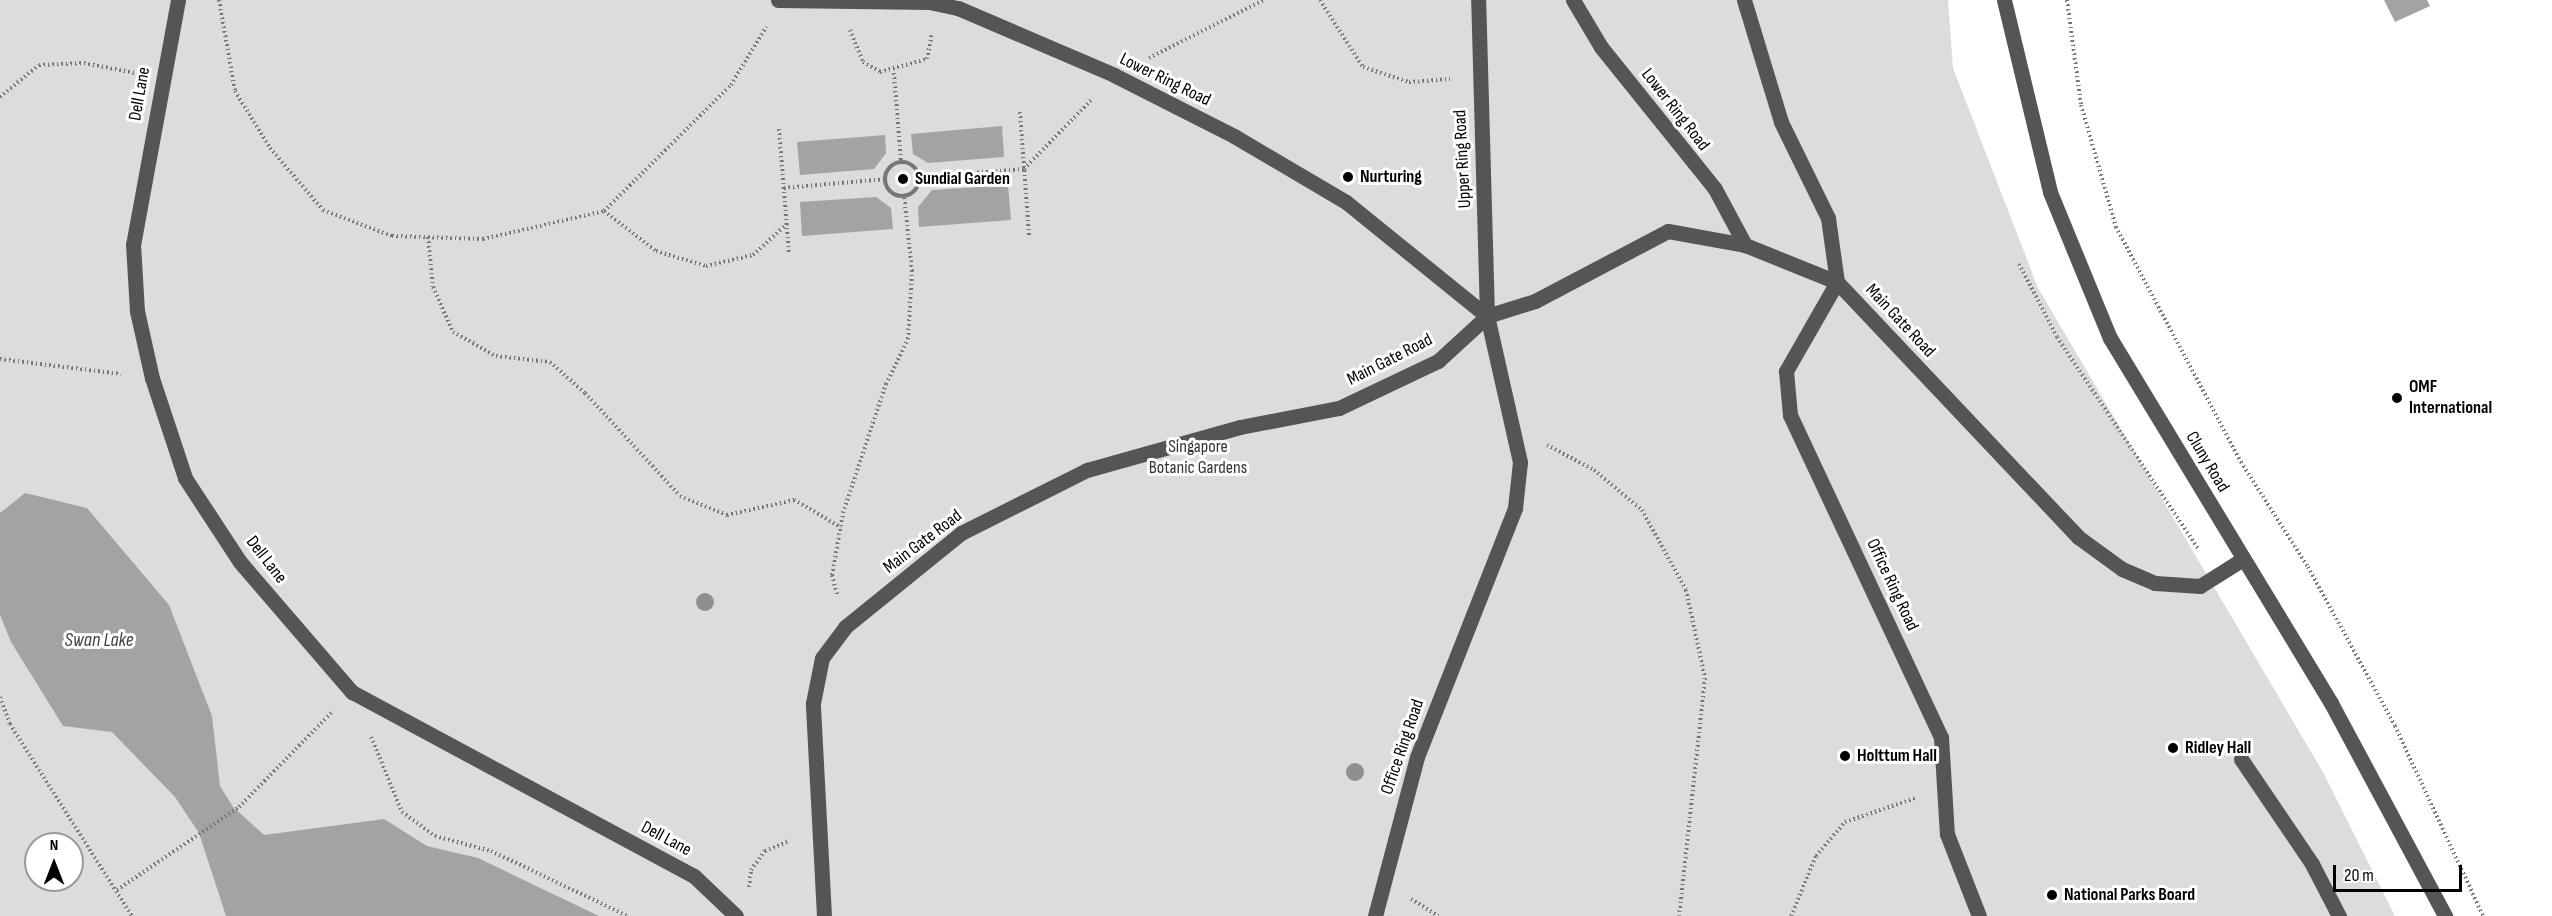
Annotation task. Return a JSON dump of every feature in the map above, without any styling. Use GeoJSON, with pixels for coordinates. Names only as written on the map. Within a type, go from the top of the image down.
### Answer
{"type":"FeatureCollection","features":[{"type":"Feature","properties":{"kind":"street","name":"Dell Lane"},"geometry":{"type":"LineString","coordinates":[[178,0],[133,244],[137,311],[152,378],[186,478],[240,562],[352,692],[694,876],[736,916]]}},
{"type":"Feature","properties":{"kind":"street","name":"Upper Ring Road"},"geometry":{"type":"LineString","coordinates":[[1478,0],[1478,76],[1487,316]]}},
{"type":"Feature","properties":{"kind":"street","name":"Lower Ring Road"},"geometry":{"type":"LineString","coordinates":[[1573,0],[1628,82],[1715,189],[1745,245]]}},
{"type":"Feature","properties":{"kind":"street"},"geometry":{"type":"LineString","coordinates":[[1744,0],[1781,122],[1828,218],[1837,282]]}},
{"type":"Feature","properties":{"kind":"street","name":"Cluny Road"},"geometry":{"type":"LineString","coordinates":[[2004,0],[2050,192],[2070,251],[2110,338],[2331,703],[2445,916]]}},
{"type":"Feature","properties":{"kind":"street","name":"Lower Ring Road"},"geometry":{"type":"LineString","coordinates":[[780,1],[849,4],[929,2],[958,8],[1114,75],[1234,136],[1346,202],[1487,316]]}},
{"type":"Feature","properties":{"kind":"street","name":"Main Gate Road"},"geometry":{"type":"LineString","coordinates":[[824,916],[817,839],[813,703],[822,658],[845,627],[961,533],[1087,470],[1240,427],[1339,408],[1438,361],[1487,316],[1535,301],[1668,231],[1688,231],[1745,245],[1837,282],[2078,537],[2122,569],[2155,583],[2200,586],[2243,559]]}},
{"type":"Feature","properties":{"kind":"street","name":"Office Ring Road"},"geometry":{"type":"LineString","coordinates":[[1837,282],[1786,371],[1790,415],[1941,737],[1947,834],[1979,916]]}},
{"type":"Feature","properties":{"kind":"street","name":"Office Ring Road"},"geometry":{"type":"LineString","coordinates":[[1375,916],[1417,757],[1515,508],[1520,462],[1487,316]]}},
{"type":"Feature","properties":{"kind":"street"},"geometry":{"type":"LineString","coordinates":[[2241,759],[2312,864],[2339,916]]}},
{"type":"Feature","properties":{"kind":"path"},"geometry":{"type":"LineString","coordinates":[[219,0],[235,91],[270,148],[323,210],[392,236],[483,239],[604,211],[731,84],[780,1]]}},
{"type":"Feature","properties":{"kind":"path"},"geometry":{"type":"LineString","coordinates":[[1320,0],[1347,49],[1363,67],[1385,79],[1409,82],[1478,76]]}},
{"type":"Feature","properties":{"kind":"path"},"geometry":{"type":"LineString","coordinates":[[2067,0],[2081,105],[2116,227],[2241,462],[2308,567],[2395,726],[2483,916]]}},
{"type":"Feature","properties":{"kind":"path"},"geometry":{"type":"LineString","coordinates":[[849,4],[850,30],[863,62],[880,72],[894,72],[927,59],[932,42],[929,2]]}},
{"type":"Feature","properties":{"kind":"path"},"geometry":{"type":"LineString","coordinates":[[0,97],[39,65],[84,63],[117,70]]}},
{"type":"Feature","properties":{"kind":"path"},"geometry":{"type":"LineString","coordinates":[[894,72],[901,162]]}},
{"type":"Feature","properties":{"kind":"path"},"geometry":{"type":"LineString","coordinates":[[1020,112],[1029,236]]}},
{"type":"Feature","properties":{"kind":"path"},"geometry":{"type":"LineString","coordinates":[[779,129],[789,254]]}},
{"type":"Feature","properties":{"kind":"path"},"geometry":{"type":"LineString","coordinates":[[901,162],[911,164],[919,177],[915,189],[904,195],[894,193],[886,179],[890,167],[901,162]]}},
{"type":"Feature","properties":{"kind":"path"},"geometry":{"type":"LineString","coordinates":[[784,188],[886,179]]}},
{"type":"Feature","properties":{"kind":"path"},"geometry":{"type":"LineString","coordinates":[[845,627],[832,575],[841,527],[865,441],[908,339],[912,271],[904,195]]}},
{"type":"Feature","properties":{"kind":"path"},"geometry":{"type":"LineString","coordinates":[[604,211],[656,251],[706,266],[753,255],[786,224]]}},
{"type":"Feature","properties":{"kind":"path"},"geometry":{"type":"LineString","coordinates":[[428,237],[432,287],[453,332],[496,356],[550,362],[585,393],[680,496],[727,515],[794,500],[841,527]]}},
{"type":"Feature","properties":{"kind":"path"},"geometry":{"type":"LineString","coordinates":[[0,359],[152,378]]}},
{"type":"Feature","properties":{"kind":"path"},"geometry":{"type":"LineString","coordinates":[[1510,424],[1594,471],[1642,510],[1686,590],[1705,678],[1679,916]]}},
{"type":"Feature","properties":{"kind":"path"},"geometry":{"type":"LineString","coordinates":[[117,890],[239,807],[352,692],[402,812],[435,836],[491,851],[628,916]]}},
{"type":"Feature","properties":{"kind":"path"},"geometry":{"type":"LineString","coordinates":[[0,697],[10,724],[132,916]]}},
{"type":"Feature","properties":{"kind":"path"},"geometry":{"type":"LineString","coordinates":[[1791,916],[1816,856],[1845,822],[1946,789]]}},
{"type":"Feature","properties":{"kind":"path"},"geometry":{"type":"LineString","coordinates":[[746,900],[751,870],[765,851],[786,842],[817,839]]}},
{"type":"Feature","properties":{"kind":"green space","name":"Singapore Botanic Gardens"},"geometry":{"type":"Polygon","coordinates":[[[0,0],[1948,0],[1953,68],[2038,288],[2324,774],[2395,916],[0,916],[0,0]]]}},
{"type":"Feature","properties":{"kind":"water"},"geometry":{"type":"Polygon","coordinates":[[[2384,0],[2427,0],[2430,6],[2395,22],[2384,0]]]}},
{"type":"Feature","properties":{"kind":"water"},"geometry":{"type":"Polygon","coordinates":[[[1002,126],[1004,157],[928,163],[913,154],[911,134],[1002,126]]]}},
{"type":"Feature","properties":{"kind":"water"},"geometry":{"type":"Polygon","coordinates":[[[885,135],[886,153],[874,169],[800,175],[797,142],[885,135]]]}},
{"type":"Feature","properties":{"kind":"water"},"geometry":{"type":"Polygon","coordinates":[[[1008,185],[1011,220],[919,227],[918,207],[932,190],[1008,185]]]}},
{"type":"Feature","properties":{"kind":"water"},"geometry":{"type":"Polygon","coordinates":[[[876,197],[891,208],[893,229],[802,236],[800,202],[876,197]]]}},
{"type":"Feature","properties":{"kind":"water","name":"Swan Lake"},"geometry":{"type":"Polygon","coordinates":[[[25,493],[87,508],[169,605],[212,716],[220,786],[233,807],[264,835],[384,819],[427,846],[478,858],[599,916],[226,916],[199,833],[175,797],[112,732],[63,726],[11,642],[0,615],[0,513],[25,493]]]}},
{"type":"Feature","properties":{"kind":"place","name":"Nurturing"},"geometry":{"type":"Point","coordinates":[1348,177]}},
{"type":"Feature","properties":{"kind":"place","name":"Sundial Garden"},"geometry":{"type":"Point","coordinates":[903,179]}},
{"type":"Feature","properties":{"kind":"place","name":"OMF International"},"geometry":{"type":"Point","coordinates":[2397,398]}},
{"type":"Feature","properties":{"kind":"place","name":"Ridley Hall"},"geometry":{"type":"Point","coordinates":[2173,748]}},
{"type":"Feature","properties":{"kind":"place","name":"Holttum Hall"},"geometry":{"type":"Point","coordinates":[1845,756]}},
{"type":"Feature","properties":{"kind":"place","name":"National Parks Board"},"geometry":{"type":"Point","coordinates":[2052,895]}}]}
